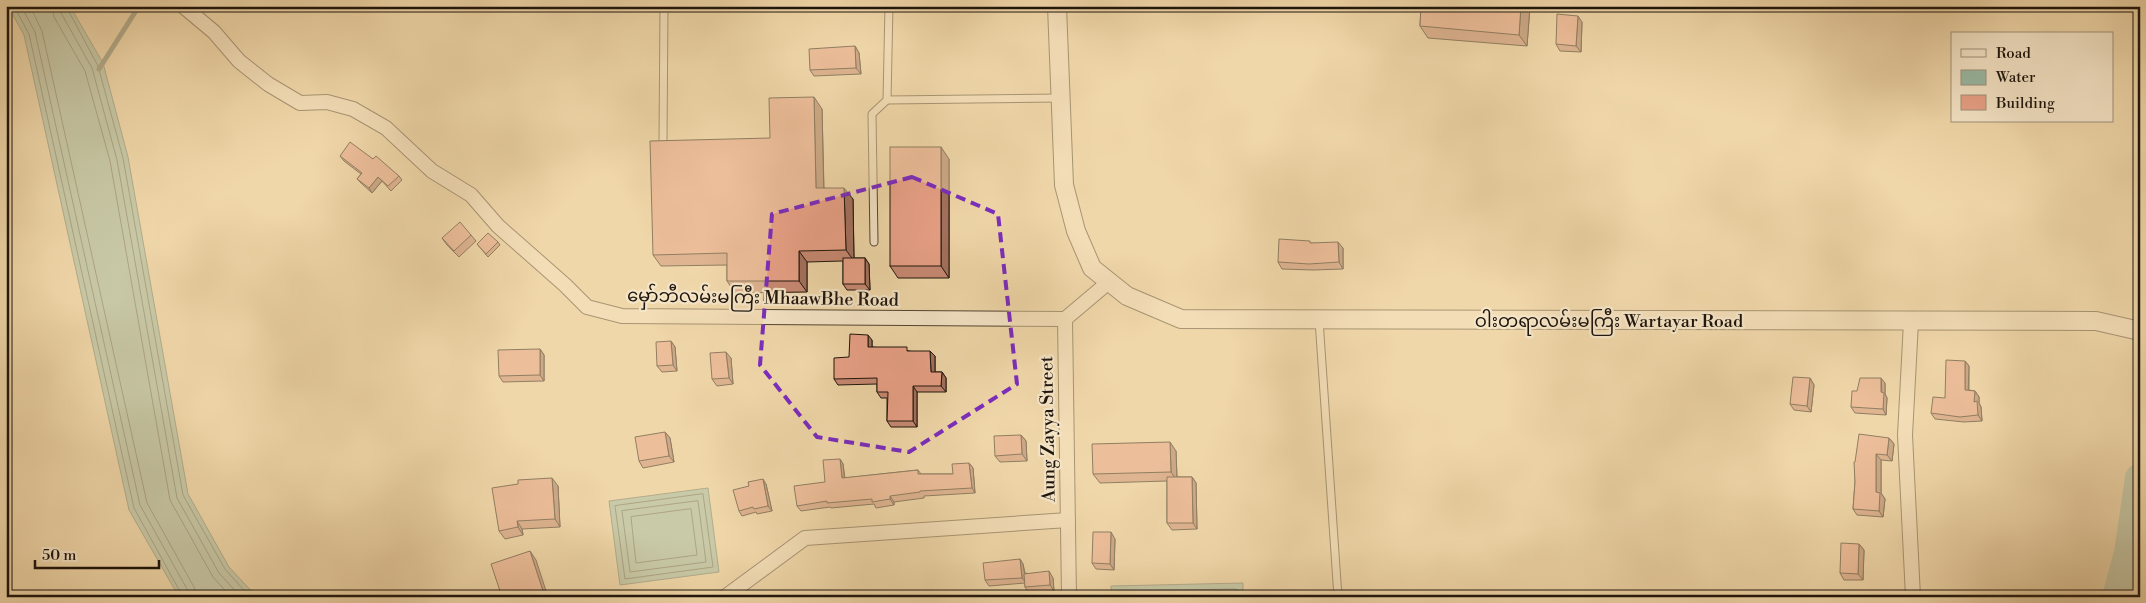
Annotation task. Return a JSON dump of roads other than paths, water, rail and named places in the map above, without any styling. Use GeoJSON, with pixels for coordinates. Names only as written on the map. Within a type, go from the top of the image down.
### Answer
{"type":"FeatureCollection","features":[{"type":"Feature","properties":{"kind":"street","name":"မှော်ဘီလမ်းမကြီး MhaawBhe Road"},"geometry":{"type":"LineString","coordinates":[[183,6],[214,32],[239,61],[268,84],[300,103],[327,102],[353,109],[386,128],[432,171],[471,195],[498,226],[558,278],[587,307],[622,316],[1065,319]]}},
{"type":"Feature","properties":{"kind":"street"},"geometry":{"type":"LineString","coordinates":[[1057,6],[1061,98]]}},
{"type":"Feature","properties":{"kind":"street","name":"ဝါးတရာလမ်းမကြီး Wartayar Road"},"geometry":{"type":"LineString","coordinates":[[1061,98],[1064,185],[1076,231],[1092,268],[1127,296],[1180,319],[2096,322],[2140,331]]}},
{"type":"Feature","properties":{"kind":"street"},"geometry":{"type":"LineString","coordinates":[[1065,319],[1110,281]]}},
{"type":"Feature","properties":{"kind":"street","name":"Aung Zayya Street"},"geometry":{"type":"LineString","coordinates":[[1065,319],[1069,597]]}},
{"type":"Feature","properties":{"kind":"street"},"geometry":{"type":"LineString","coordinates":[[1911,322],[1906,435],[1912,597]]}},
{"type":"Feature","properties":{"kind":"street"},"geometry":{"type":"LineString","coordinates":[[725,597],[805,538],[1068,520]]}},
{"type":"Feature","properties":{"kind":"lane"},"geometry":{"type":"LineString","coordinates":[[663,141],[664,6]]}},
{"type":"Feature","properties":{"kind":"lane"},"geometry":{"type":"LineString","coordinates":[[887,100],[889,6]]}},
{"type":"Feature","properties":{"kind":"lane"},"geometry":{"type":"LineString","coordinates":[[874,242],[872,114],[887,100],[1061,98]]}},
{"type":"Feature","properties":{"kind":"lane"},"geometry":{"type":"LineString","coordinates":[[1319,320],[1338,597]]}},
{"type":"Feature","properties":{"kind":"water"},"geometry":{"type":"Polygon","coordinates":[[[8,6],[70,6],[103,63],[128,157],[188,494],[229,567],[257,597],[179,597],[129,510],[24,35],[8,6]]]}},
{"type":"Feature","properties":{"kind":"water"},"geometry":{"type":"Polygon","coordinates":[[[708,488],[719,572],[620,585],[609,501],[708,488]]]}},
{"type":"Feature","properties":{"kind":"water"},"geometry":{"type":"Polygon","coordinates":[[[1243,583],[1243,597],[1112,597],[1111,586],[1243,583]]]}},
{"type":"Feature","properties":{"kind":"waterway"},"geometry":{"type":"LineString","coordinates":[[99,69],[139,6]]}},
{"type":"Feature","properties":{"kind":"waterway"},"geometry":{"type":"LineString","coordinates":[[2117,597],[2129,553],[2140,478]]}}]}
